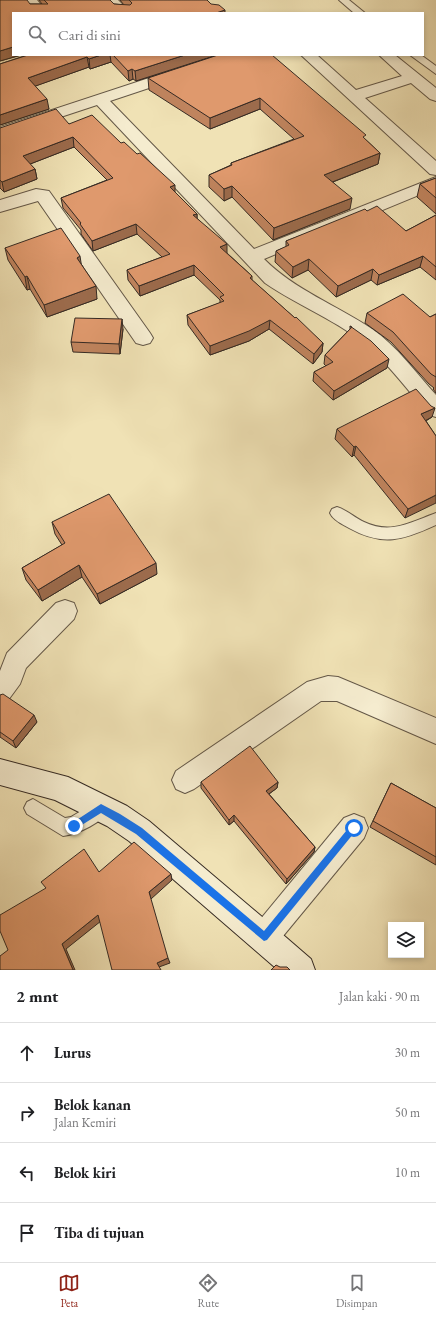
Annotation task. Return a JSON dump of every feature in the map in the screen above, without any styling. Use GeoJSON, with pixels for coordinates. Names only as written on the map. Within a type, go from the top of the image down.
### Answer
{"type":"FeatureCollection","features":[{"type":"Feature","properties":{"kind":"street"},"geometry":{"type":"LineString","coordinates":[[29,0],[40,12]]}},
{"type":"Feature","properties":{"kind":"street"},"geometry":{"type":"LineString","coordinates":[[110,0],[123,12]]}},
{"type":"Feature","properties":{"kind":"street"},"geometry":{"type":"LineString","coordinates":[[0,132],[231,56]]}},
{"type":"Feature","properties":{"kind":"street"},"geometry":{"type":"LineString","coordinates":[[309,56],[436,170]]}},
{"type":"Feature","properties":{"kind":"street"},"geometry":{"type":"LineString","coordinates":[[387,56],[436,96]]}},
{"type":"Feature","properties":{"kind":"street"},"geometry":{"type":"LineString","coordinates":[[354,96],[413,77]]}},
{"type":"Feature","properties":{"kind":"street"},"geometry":{"type":"LineString","coordinates":[[101,100],[251,257],[284,287],[340,317],[377,343],[436,408]]}},
{"type":"Feature","properties":{"kind":"street"},"geometry":{"type":"LineString","coordinates":[[251,257],[436,182]]}},
{"type":"Feature","properties":{"kind":"street"},"geometry":{"type":"LineString","coordinates":[[0,206],[36,195],[43,195],[143,338]]}},
{"type":"Feature","properties":{"kind":"street"},"geometry":{"type":"LineString","coordinates":[[0,691],[11,676],[16,661],[65,610]]}},
{"type":"Feature","properties":{"kind":"street"},"geometry":{"type":"LineString","coordinates":[[185,780],[316,690],[328,688],[338,689],[436,731]]}},
{"type":"Feature","properties":{"kind":"street"},"geometry":{"type":"LineString","coordinates":[[0,772],[58,787],[101,808],[139,831],[264,937],[300,970]]}},
{"type":"Feature","properties":{"kind":"street"},"geometry":{"type":"LineString","coordinates":[[264,937],[354,828]]}},
{"type":"Feature","properties":{"kind":"lane"},"geometry":{"type":"LineString","coordinates":[[343,0],[359,12]]}},
{"type":"Feature","properties":{"kind":"lane"},"geometry":{"type":"LineString","coordinates":[[416,56],[436,71]]}},
{"type":"Feature","properties":{"kind":"lane"},"geometry":{"type":"LineString","coordinates":[[337,513],[350,523],[379,534],[394,534],[436,520]]}},
{"type":"Feature","properties":{"kind":"lane"},"geometry":{"type":"LineString","coordinates":[[33,808],[63,828],[74,826],[101,808]]}},
{"type":"Feature","properties":{"kind":"building"},"geometry":{"type":"Polygon","coordinates":[[[0,0],[27,0],[30,4],[48,4],[44,0],[110,0],[114,4],[130,5],[132,3],[129,0],[207,0],[211,4],[219,5],[225,10],[219,12],[12,12],[12,47],[0,51],[0,0]]]}},
{"type":"Feature","properties":{"kind":"building"},"geometry":{"type":"Polygon","coordinates":[[[25,56],[98,56],[89,59],[87,57],[28,78],[47,99],[0,115],[0,64],[25,56]]]}},
{"type":"Feature","properties":{"kind":"building"},"geometry":{"type":"Polygon","coordinates":[[[114,56],[182,56],[135,71],[132,69],[128,71],[114,56]]]}},
{"type":"Feature","properties":{"kind":"building"},"geometry":{"type":"Polygon","coordinates":[[[215,56],[273,56],[366,135],[363,137],[380,153],[324,175],[352,198],[274,228],[232,186],[224,189],[209,175],[232,165],[231,163],[304,136],[260,98],[210,118],[148,78],[215,56]]]}},
{"type":"Feature","properties":{"kind":"building"},"geometry":{"type":"Polygon","coordinates":[[[56,109],[69,124],[92,115],[121,143],[124,142],[137,154],[140,153],[175,185],[170,187],[197,214],[193,215],[227,244],[220,247],[252,276],[250,278],[295,318],[296,317],[323,343],[314,354],[270,320],[249,331],[210,346],[187,315],[224,301],[220,297],[224,295],[194,265],[139,286],[127,270],[170,254],[136,224],[92,241],[80,224],[81,223],[61,198],[113,178],[73,137],[23,156],[35,169],[2,182],[0,180],[0,128],[56,109]]]}},
{"type":"Feature","properties":{"kind":"building"},"geometry":{"type":"Polygon","coordinates":[[[436,178],[436,198],[420,184],[436,178]]]}},
{"type":"Feature","properties":{"kind":"building"},"geometry":{"type":"Polygon","coordinates":[[[377,206],[406,231],[436,215],[436,267],[423,256],[379,275],[373,269],[338,286],[309,259],[293,267],[276,251],[289,245],[286,241],[365,209],[367,211],[377,206]]]}},
{"type":"Feature","properties":{"kind":"building"},"geometry":{"type":"Polygon","coordinates":[[[61,228],[80,256],[77,258],[96,286],[44,305],[27,276],[25,277],[5,248],[61,228]]]}},
{"type":"Feature","properties":{"kind":"building"},"geometry":{"type":"Polygon","coordinates":[[[403,294],[430,317],[436,314],[436,377],[431,374],[393,332],[367,313],[403,294]]]}},
{"type":"Feature","properties":{"kind":"building"},"geometry":{"type":"Polygon","coordinates":[[[75,318],[122,319],[119,344],[71,342],[75,318]]]}},
{"type":"Feature","properties":{"kind":"building"},"geometry":{"type":"Polygon","coordinates":[[[352,327],[371,341],[389,359],[334,391],[314,372],[333,362],[325,355],[352,327]]]}},
{"type":"Feature","properties":{"kind":"building"},"geometry":{"type":"Polygon","coordinates":[[[416,389],[431,406],[435,408],[421,414],[436,436],[436,495],[408,509],[356,446],[354,447],[337,429],[416,389]]]}},
{"type":"Feature","properties":{"kind":"building"},"geometry":{"type":"Polygon","coordinates":[[[109,494],[156,563],[97,594],[79,565],[38,590],[22,568],[65,543],[52,522],[109,494]]]}},
{"type":"Feature","properties":{"kind":"building"},"geometry":{"type":"Polygon","coordinates":[[[3,694],[34,715],[13,741],[0,732],[0,695],[3,694]]]}},
{"type":"Feature","properties":{"kind":"building"},"geometry":{"type":"Polygon","coordinates":[[[250,746],[278,782],[266,791],[315,847],[287,879],[234,815],[229,820],[201,782],[250,746]]]}},
{"type":"Feature","properties":{"kind":"building"},"geometry":{"type":"Polygon","coordinates":[[[391,783],[436,808],[436,857],[373,821],[391,783]]]}},
{"type":"Feature","properties":{"kind":"building"},"geometry":{"type":"Polygon","coordinates":[[[134,842],[171,874],[149,892],[168,958],[157,963],[161,970],[112,970],[98,915],[62,944],[73,970],[0,970],[0,956],[8,950],[0,931],[0,915],[46,888],[41,882],[84,849],[99,872],[134,842]]]}},
{"type":"Feature","properties":{"kind":"building"},"geometry":{"type":"Polygon","coordinates":[[[276,965],[280,967],[287,967],[290,970],[271,970],[276,965]]]}},
{"type":"Feature","properties":{"kind":"route"},"geometry":{"type":"LineString","coordinates":[[74,826],[101,808],[117,816],[139,831],[264,937],[354,828]]}}]}
